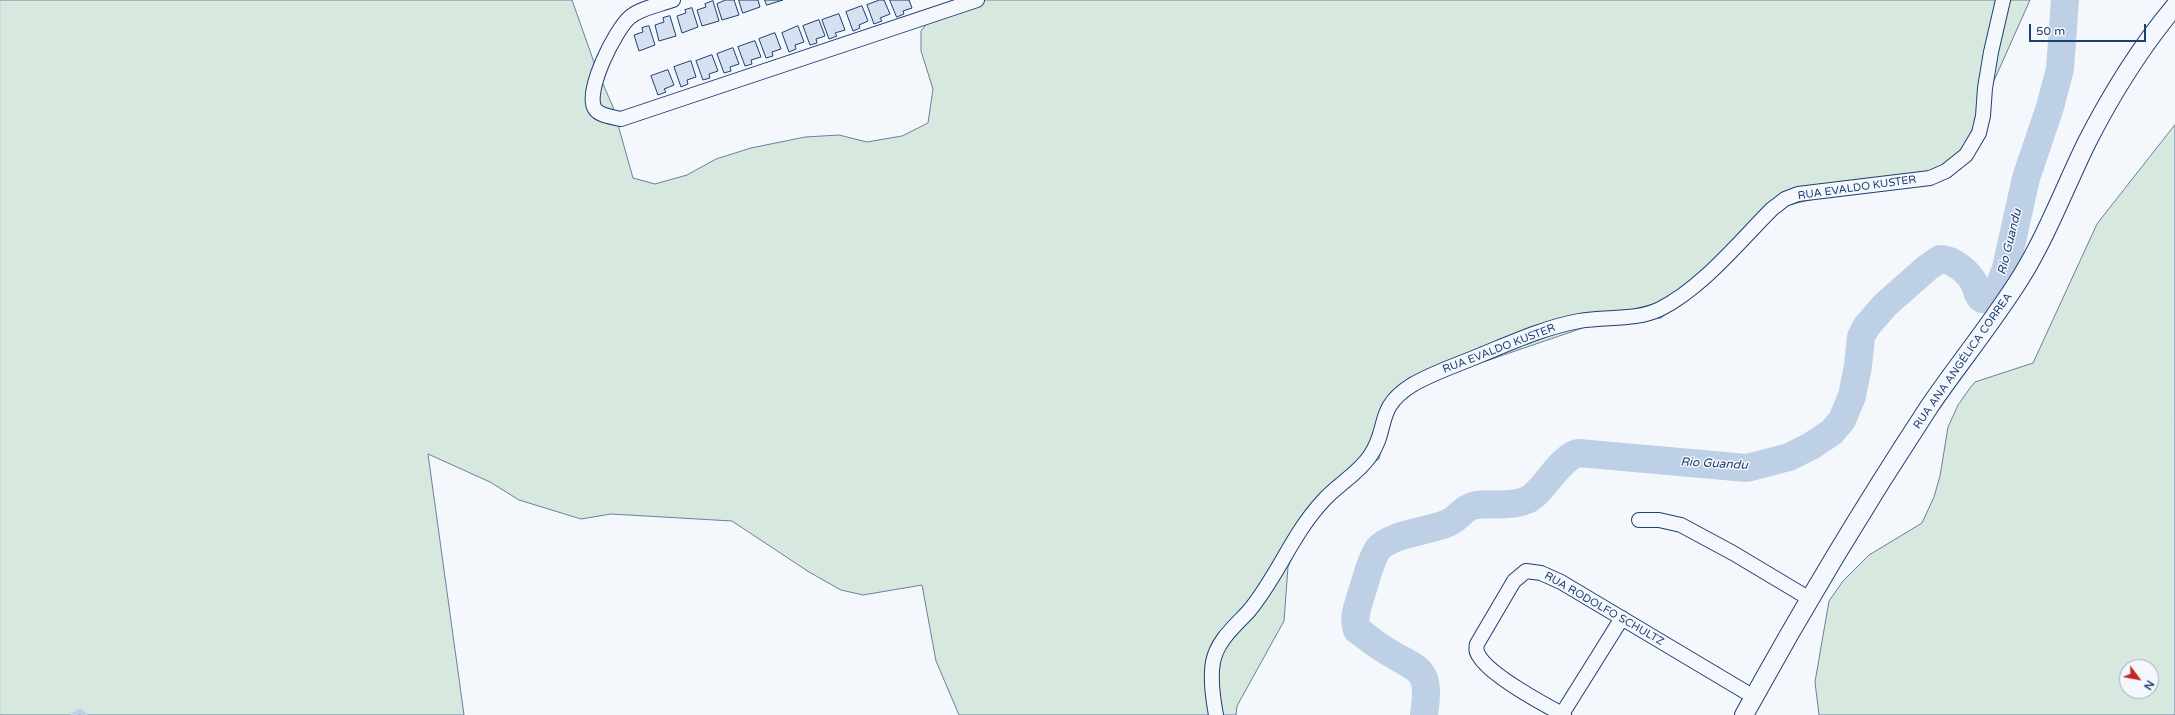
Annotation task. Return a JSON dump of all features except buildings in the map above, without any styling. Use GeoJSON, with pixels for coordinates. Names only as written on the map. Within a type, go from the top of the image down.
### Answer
{"type":"FeatureCollection","features":[{"type":"Feature","properties":{"kind":"street"},"geometry":{"type":"LineString","coordinates":[[673,0],[631,16],[621,26],[613,39],[597,81],[594,102],[595,108],[598,112],[621,119],[977,0]]}},
{"type":"Feature","properties":{"kind":"street","name":"RUA EVALDO KUSTER"},"geometry":{"type":"LineString","coordinates":[[1216,715],[1214,702],[1213,662],[1226,635],[1260,598],[1277,572],[1304,524],[1323,501],[1371,456],[1378,442],[1383,419],[1397,395],[1414,384],[1448,368],[1533,334],[1581,320],[1647,314],[1660,309],[1679,298],[1700,280],[1772,209],[1785,199],[1798,194],[1836,188],[1930,178],[1946,171],[1966,154],[1979,133],[1983,116],[1985,88],[1991,52],[2003,0]]}},
{"type":"Feature","properties":{"kind":"street","name":"RUA ANA ANGÉLICA CORREA"},"geometry":{"type":"LineString","coordinates":[[1744,715],[1810,599],[1929,408],[2021,276],[2110,97],[2136,55],[2175,6]]}},
{"type":"Feature","properties":{"kind":"street"},"geometry":{"type":"LineString","coordinates":[[1639,520],[1658,520],[1681,525],[1733,553],[1810,599]]}},
{"type":"Feature","properties":{"kind":"street","name":"RUA RODOLFO SCHULTZ"},"geometry":{"type":"LineString","coordinates":[[1563,714],[1503,678],[1484,663],[1477,652],[1477,644],[1514,581],[1526,571],[1541,573],[1622,618],[1754,697]]}},
{"type":"Feature","properties":{"kind":"street"},"geometry":{"type":"LineString","coordinates":[[1563,714],[1622,618]]}},
{"type":"Feature","properties":{"kind":"shaded area"},"geometry":{"type":"Polygon","coordinates":[[[0,0],[572,0],[596,68],[613,107],[633,178],[655,184],[687,175],[716,159],[751,148],[805,137],[839,135],[867,142],[902,136],[928,123],[933,89],[921,51],[921,31],[931,18],[985,0],[2030,0],[1951,177],[1847,191],[1789,205],[1769,218],[1735,254],[1661,318],[1606,320],[1448,374],[1405,394],[1389,417],[1379,459],[1361,470],[1303,532],[1288,567],[1284,621],[1237,706],[1236,715],[959,715],[936,661],[922,585],[863,595],[841,590],[809,572],[732,521],[611,514],[581,519],[519,500],[490,482],[428,454],[464,715],[0,715],[0,0]]]}},
{"type":"Feature","properties":{"kind":"shaded area"},"geometry":{"type":"Polygon","coordinates":[[[2175,125],[2175,715],[1819,715],[1815,682],[1829,601],[1843,581],[1869,555],[1922,523],[1934,497],[1940,476],[1948,427],[1958,405],[1975,382],[2033,363],[2097,224],[2175,125]]]}},
{"type":"Feature","properties":{"kind":"waterway","name":"Rio Guandu"},"geometry":{"type":"LineString","coordinates":[[1424,715],[1426,687],[1420,672],[1415,667],[1374,643],[1357,630],[1355,621],[1358,606],[1371,564],[1378,549],[1391,540],[1401,536],[1448,523],[1472,506],[1482,504],[1515,503],[1527,500],[1539,490],[1564,462],[1571,456],[1578,453],[1747,468],[1789,457],[1811,446],[1832,432],[1842,420],[1852,396],[1858,366],[1861,337],[1866,327],[1885,305],[1927,268],[1940,259],[1950,261],[1965,272],[1973,280],[1978,295],[1982,299],[1989,297],[2000,284],[2006,268],[2026,178],[2050,107],[2060,69],[2065,0]]}},
{"type":"Feature","properties":{"kind":"waterway"},"geometry":{"type":"LineString","coordinates":[[72,715],[80,711],[85,715]]}}]}
